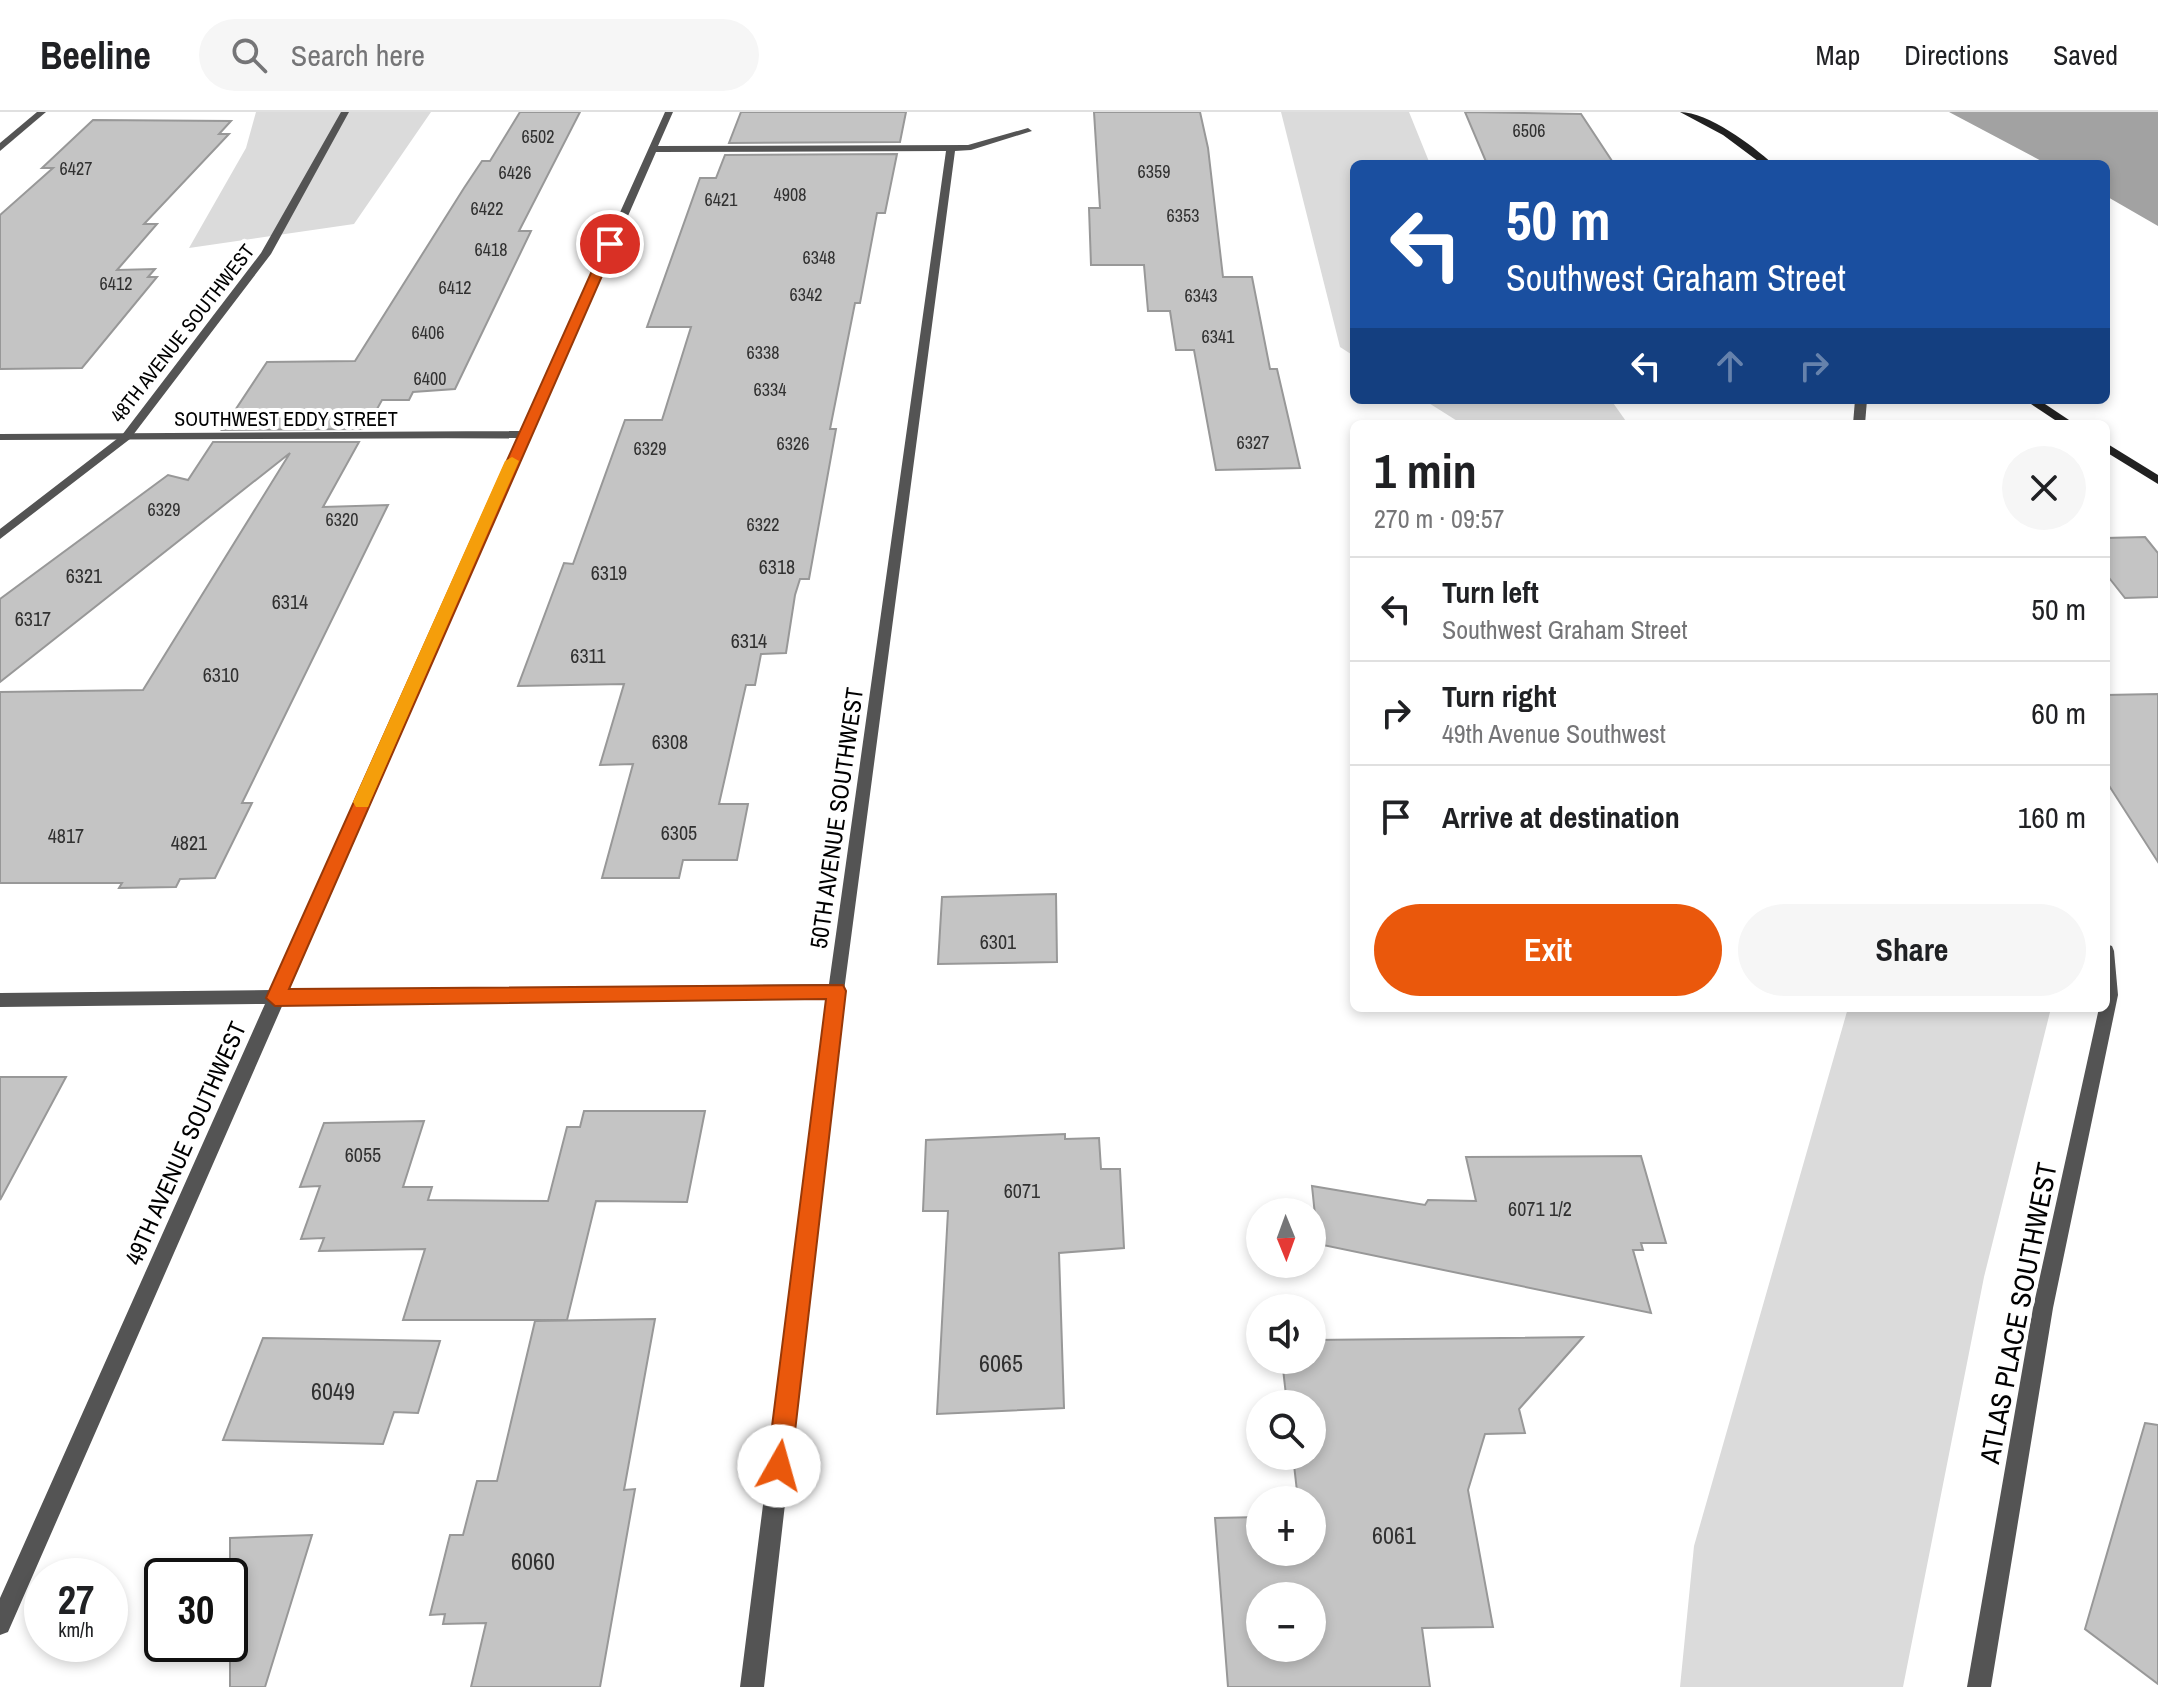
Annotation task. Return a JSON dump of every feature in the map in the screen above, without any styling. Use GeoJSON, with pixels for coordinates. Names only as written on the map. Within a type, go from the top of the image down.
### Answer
{"type":"FeatureCollection","features":[{"type":"Feature","properties":{"kind":"main road"},"geometry":{"type":"LineString","coordinates":[[1684,112],[1726,133],[1763,160]]}},
{"type":"Feature","properties":{"kind":"main road"},"geometry":{"type":"LineString","coordinates":[[2037,404],[2063,420]]}},
{"type":"Feature","properties":{"kind":"main road"},"geometry":{"type":"LineString","coordinates":[[2110,450],[2158,480]]}},
{"type":"Feature","properties":{"kind":"street"},"geometry":{"type":"LineString","coordinates":[[0,148],[42,112]]}},
{"type":"Feature","properties":{"kind":"street","name":"48TH AVENUE SOUTHWEST"},"geometry":{"type":"LineString","coordinates":[[0,535],[126,437],[266,254],[345,112]]}},
{"type":"Feature","properties":{"kind":"street","name":"49TH AVENUE SOUTHWEST"},"geometry":{"type":"LineString","coordinates":[[0,1624],[669,112]]}},
{"type":"Feature","properties":{"kind":"street"},"geometry":{"type":"LineString","coordinates":[[653,149],[951,148],[981,146],[1028,131]]}},
{"type":"Feature","properties":{"kind":"street","name":"50TH AVENUE SOUTHWEST"},"geometry":{"type":"LineString","coordinates":[[752,1687],[836,991],[951,148]]}},
{"type":"Feature","properties":{"kind":"street","name":"SOUTHWEST EDDY STREET"},"geometry":{"type":"LineString","coordinates":[[0,437],[524,434]]}},
{"type":"Feature","properties":{"kind":"street"},"geometry":{"type":"LineString","coordinates":[[0,1000],[836,991]]}},
{"type":"Feature","properties":{"kind":"street","name":"ATLAS PLACE SOUTHWEST"},"geometry":{"type":"LineString","coordinates":[[1979,1687],[2043,1308],[2106,1012]]}},
{"type":"Feature","properties":{"kind":"shaded area"},"geometry":{"type":"Polygon","coordinates":[[[256,112],[431,112],[354,224],[189,248],[246,148],[256,112]]]}},
{"type":"Feature","properties":{"kind":"shaded area"},"geometry":{"type":"Polygon","coordinates":[[[1281,112],[1409,112],[1428,160],[1350,160],[1350,353],[1340,347],[1281,112]]]}},
{"type":"Feature","properties":{"kind":"shaded area"},"geometry":{"type":"Polygon","coordinates":[[[1949,112],[2158,112],[2158,226],[2110,198],[2110,160],[2039,160],[1949,112]]]}},
{"type":"Feature","properties":{"kind":"shaded area"},"geometry":{"type":"Polygon","coordinates":[[[1430,404],[1614,404],[1625,420],[1456,420],[1430,404]]]}},
{"type":"Feature","properties":{"kind":"shaded area"},"geometry":{"type":"Polygon","coordinates":[[[1847,1012],[2050,1012],[1984,1277],[1903,1687],[1680,1687],[1694,1546],[1847,1012]]]}},
{"type":"Feature","properties":{"kind":"building"},"geometry":{"type":"Polygon","coordinates":[[[520,112],[580,112],[519,231],[531,231],[455,389],[413,392],[409,400],[382,400],[366,429],[222,430],[267,362],[355,361],[464,188],[482,161],[490,161],[520,112]]]}},
{"type":"Feature","properties":{"kind":"building"},"geometry":{"type":"Polygon","coordinates":[[[741,112],[906,112],[900,142],[729,143],[741,112]]]}},
{"type":"Feature","properties":{"kind":"building"},"geometry":{"type":"Polygon","coordinates":[[[1094,112],[1200,112],[1208,148],[1223,277],[1252,277],[1270,369],[1277,369],[1300,468],[1216,470],[1194,350],[1176,350],[1170,311],[1148,311],[1144,265],[1091,265],[1089,208],[1100,208],[1094,112]]]}},
{"type":"Feature","properties":{"kind":"building"},"geometry":{"type":"Polygon","coordinates":[[[1465,112],[1581,114],[1611,160],[1485,160],[1465,112]]]}},
{"type":"Feature","properties":{"kind":"building"},"geometry":{"type":"Polygon","coordinates":[[[93,120],[231,121],[219,134],[229,134],[144,224],[157,224],[117,270],[155,269],[148,277],[157,277],[82,368],[0,369],[0,215],[53,168],[42,168],[93,120]]]}},
{"type":"Feature","properties":{"kind":"building"},"geometry":{"type":"Polygon","coordinates":[[[897,154],[885,213],[877,213],[860,303],[855,303],[830,429],[836,429],[809,579],[800,579],[795,595],[786,653],[761,654],[755,685],[746,685],[719,804],[748,804],[737,860],[683,860],[679,878],[602,878],[633,764],[600,765],[624,684],[518,686],[564,563],[573,564],[625,420],[662,420],[691,327],[647,327],[700,178],[716,178],[725,155],[897,154]]]}},
{"type":"Feature","properties":{"kind":"building"},"geometry":{"type":"Polygon","coordinates":[[[213,442],[359,442],[323,507],[388,505],[242,803],[252,803],[215,878],[180,879],[176,887],[119,888],[122,883],[0,883],[0,692],[143,690],[290,453],[0,682],[0,599],[168,475],[188,480],[213,442]]]}},
{"type":"Feature","properties":{"kind":"building"},"geometry":{"type":"Polygon","coordinates":[[[2145,537],[2158,553],[2158,597],[2125,598],[2110,579],[2110,538],[2145,537]]]}},
{"type":"Feature","properties":{"kind":"building"},"geometry":{"type":"Polygon","coordinates":[[[2158,694],[2158,862],[2110,787],[2110,695],[2158,694]]]}},
{"type":"Feature","properties":{"kind":"building"},"geometry":{"type":"Polygon","coordinates":[[[1056,894],[1057,962],[938,964],[942,897],[1056,894]]]}},
{"type":"Feature","properties":{"kind":"building"},"geometry":{"type":"Polygon","coordinates":[[[0,1077],[66,1077],[0,1200],[0,1077]]]}},
{"type":"Feature","properties":{"kind":"building"},"geometry":{"type":"Polygon","coordinates":[[[584,1111],[705,1111],[687,1202],[596,1201],[567,1320],[403,1320],[425,1249],[319,1251],[324,1238],[301,1239],[320,1186],[300,1187],[324,1123],[424,1121],[403,1187],[432,1187],[428,1200],[548,1201],[567,1127],[580,1127],[584,1111]]]}},
{"type":"Feature","properties":{"kind":"building"},"geometry":{"type":"Polygon","coordinates":[[[1065,1134],[1065,1139],[1099,1138],[1101,1169],[1120,1169],[1124,1248],[1059,1253],[1064,1408],[937,1414],[948,1211],[923,1211],[926,1140],[1065,1134]]]}},
{"type":"Feature","properties":{"kind":"building"},"geometry":{"type":"Polygon","coordinates":[[[1641,1156],[1666,1243],[1641,1243],[1643,1250],[1633,1250],[1651,1313],[1326,1246],[1326,1198],[1313,1198],[1312,1186],[1425,1205],[1428,1200],[1476,1201],[1466,1157],[1641,1156]]]}},
{"type":"Feature","properties":{"kind":"building"},"geometry":{"type":"Polygon","coordinates":[[[655,1319],[624,1490],[635,1489],[600,1687],[471,1687],[486,1623],[443,1624],[445,1614],[430,1615],[450,1535],[463,1535],[477,1481],[497,1481],[535,1321],[655,1319]]]}},
{"type":"Feature","properties":{"kind":"building"},"geometry":{"type":"Polygon","coordinates":[[[1583,1337],[1519,1409],[1525,1433],[1485,1434],[1468,1490],[1493,1627],[1422,1628],[1430,1687],[1228,1687],[1215,1518],[1246,1517],[1246,1566],[1326,1566],[1326,1486],[1296,1486],[1295,1470],[1326,1470],[1326,1390],[1285,1390],[1284,1374],[1326,1374],[1326,1340],[1583,1337]]]}},
{"type":"Feature","properties":{"kind":"building"},"geometry":{"type":"Polygon","coordinates":[[[263,1338],[440,1341],[418,1413],[394,1412],[383,1444],[223,1440],[263,1338]]]}},
{"type":"Feature","properties":{"kind":"building"},"geometry":{"type":"Polygon","coordinates":[[[2145,1423],[2158,1425],[2158,1684],[2085,1629],[2145,1423]]]}},
{"type":"Feature","properties":{"kind":"building"},"geometry":{"type":"Polygon","coordinates":[[[312,1535],[265,1687],[230,1687],[230,1662],[248,1662],[248,1558],[230,1558],[230,1538],[312,1535]]]}},
{"type":"Feature","properties":{"kind":"slow traffic"},"geometry":{"type":"LineString","coordinates":[[362,802],[512,461]]}},
{"type":"Feature","properties":{"kind":"route"},"geometry":{"type":"LineString","coordinates":[[610,244],[275,998],[836,991],[779,1466]]}}]}
